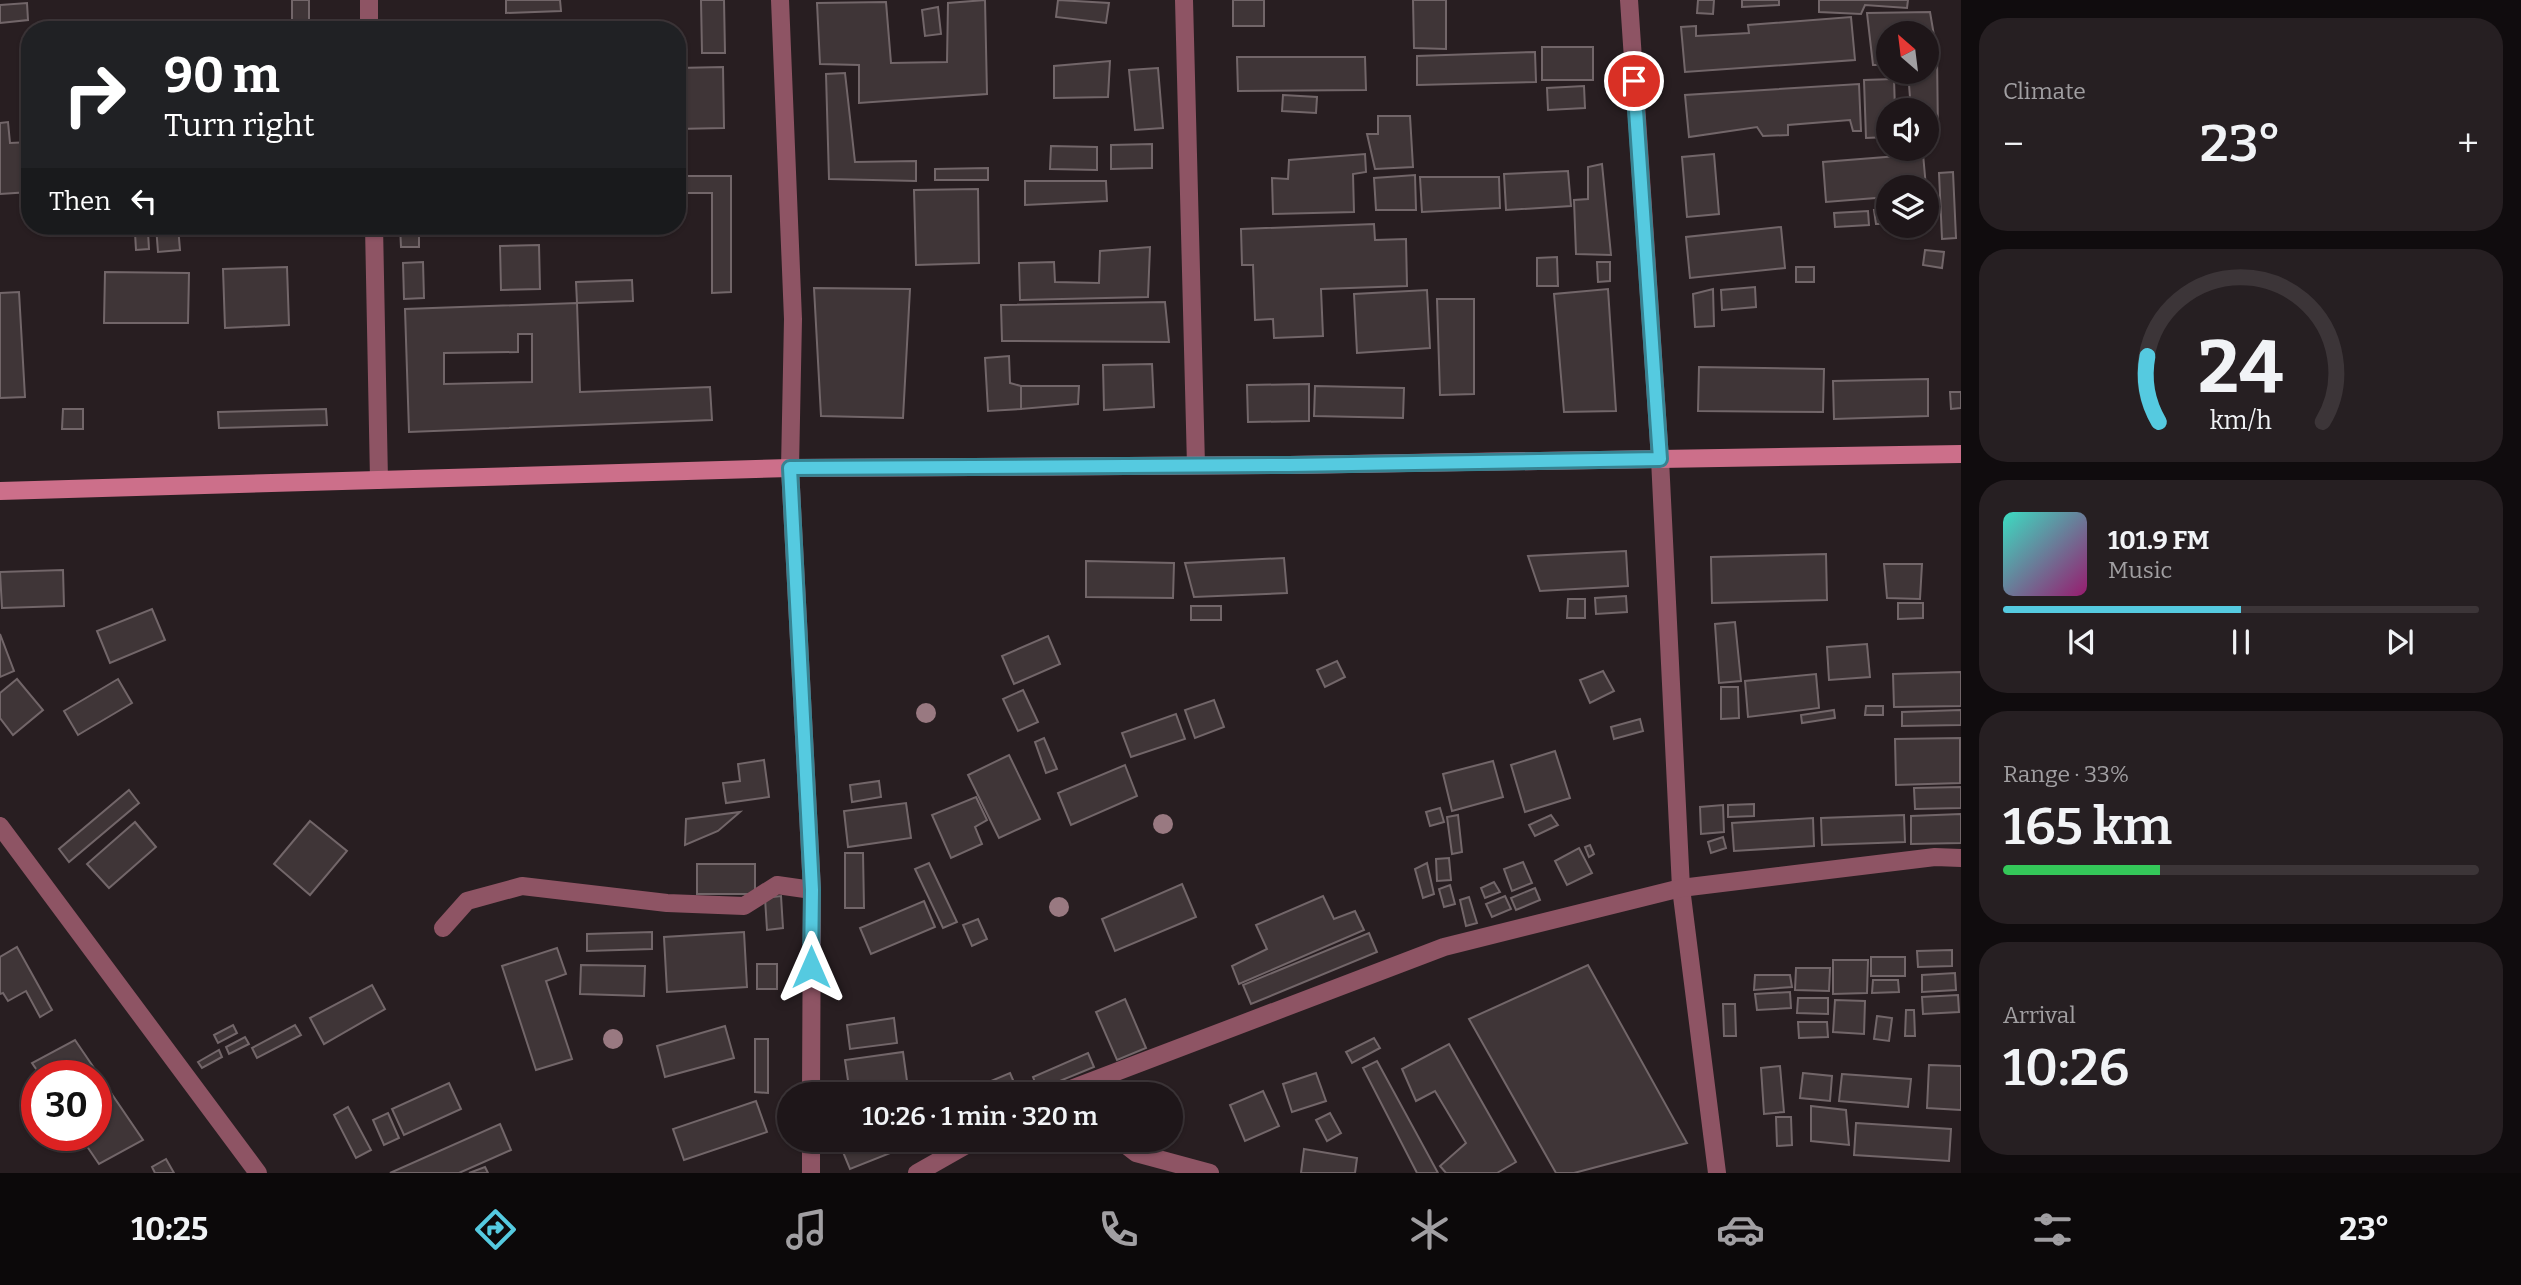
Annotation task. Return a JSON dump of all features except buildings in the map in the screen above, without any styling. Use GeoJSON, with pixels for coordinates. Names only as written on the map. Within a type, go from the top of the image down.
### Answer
{"type":"FeatureCollection","features":[{"type":"Feature","properties":{"kind":"main road"},"geometry":{"type":"LineString","coordinates":[[0,491],[790,468],[1961,454]]}},
{"type":"Feature","properties":{"kind":"street"},"geometry":{"type":"LineString","coordinates":[[369,0],[369,21]]}},
{"type":"Feature","properties":{"kind":"street"},"geometry":{"type":"LineString","coordinates":[[780,0],[793,319],[790,468],[812,890],[811,1082]]}},
{"type":"Feature","properties":{"kind":"street"},"geometry":{"type":"LineString","coordinates":[[1184,0],[1196,465]]}},
{"type":"Feature","properties":{"kind":"street"},"geometry":{"type":"LineString","coordinates":[[1629,0],[1660,459],[1681,888],[1717,1173]]}},
{"type":"Feature","properties":{"kind":"street"},"geometry":{"type":"LineString","coordinates":[[373,235],[379,480]]}},
{"type":"Feature","properties":{"kind":"street"},"geometry":{"type":"LineString","coordinates":[[1,831],[258,1173]]}},
{"type":"Feature","properties":{"kind":"street"},"geometry":{"type":"LineString","coordinates":[[1090,1082],[1444,947],[1681,888],[1935,858],[1961,858]]}},
{"type":"Feature","properties":{"kind":"street"},"geometry":{"type":"LineString","coordinates":[[443,928],[467,901],[522,886],[667,903],[744,906],[778,885],[812,890]]}},
{"type":"Feature","properties":{"kind":"street"},"geometry":{"type":"LineString","coordinates":[[811,1152],[811,1173]]}},
{"type":"Feature","properties":{"kind":"street"},"geometry":{"type":"LineString","coordinates":[[917,1173],[954,1152]]}},
{"type":"Feature","properties":{"kind":"street"},"geometry":{"type":"LineString","coordinates":[[1135,1152],[1210,1173]]}},
{"type":"Feature","properties":{"kind":"route"},"geometry":{"type":"LineString","coordinates":[[811,967],[812,890],[790,468],[1289,465],[1660,459],[1634,81]]}}]}
